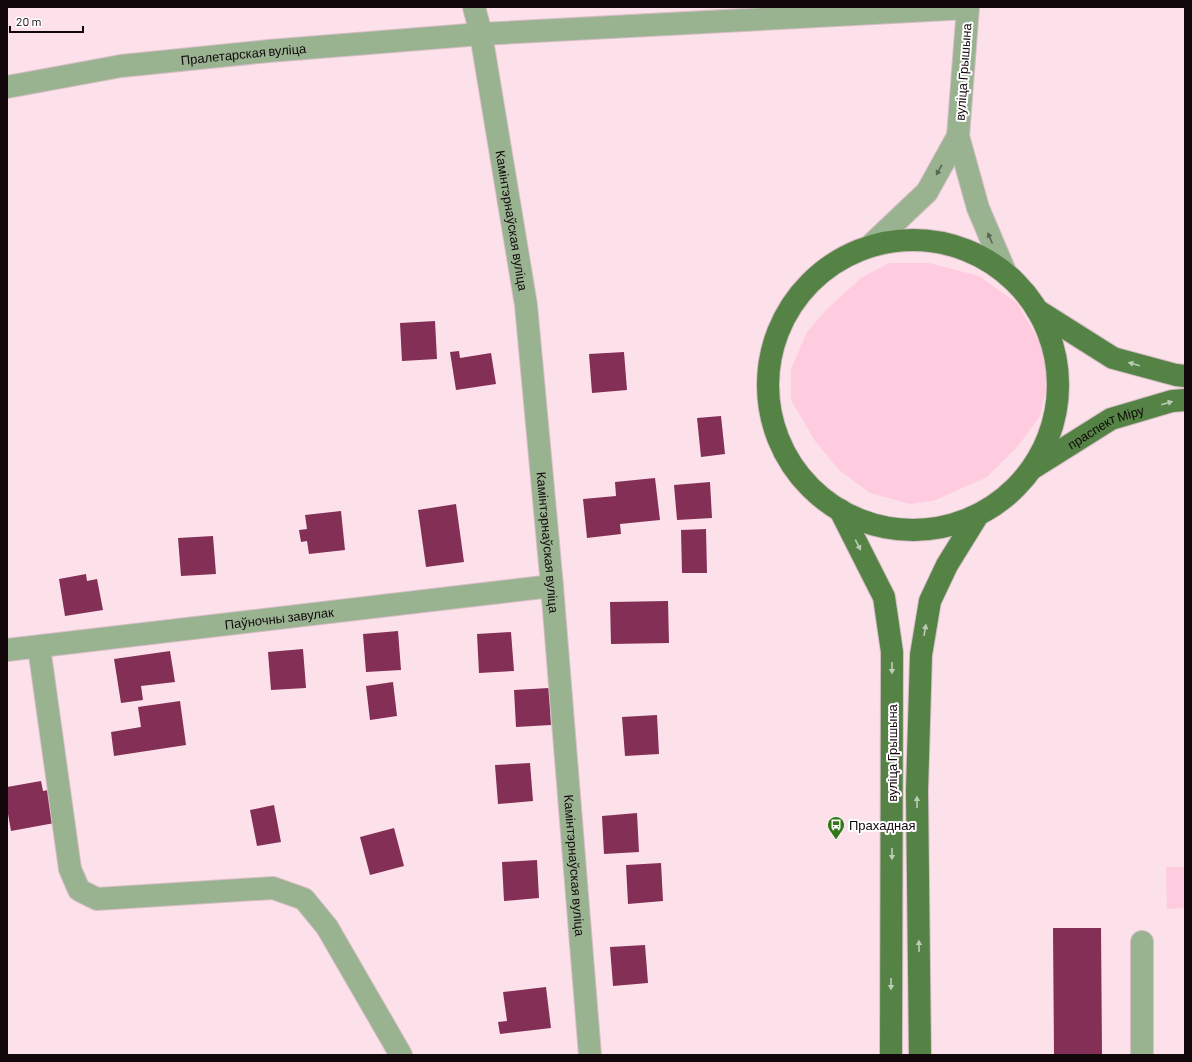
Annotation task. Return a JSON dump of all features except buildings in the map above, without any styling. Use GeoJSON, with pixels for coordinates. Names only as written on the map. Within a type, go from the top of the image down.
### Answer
{"type":"FeatureCollection","features":[{"type":"Feature","properties":{"kind":"main road"},"geometry":{"type":"LineString","coordinates":[[917,240],[942,243],[979,256],[1006,274],[1023,291],[1037,310],[1048,331],[1055,354],[1058,378],[1057,402],[1052,425],[1044,448],[1032,468],[1008,494],[978,514],[956,524],[932,529],[908,530],[885,527],[862,520],[840,510],[820,496],[803,479],[789,460],[778,438],[771,416],[768,392],[769,368],[774,345],[782,322],[794,302],[810,283],[828,268],[848,255],[870,246],[894,241],[917,240]]}},
{"type":"Feature","properties":{"kind":"main road"},"geometry":{"type":"LineString","coordinates":[[1037,310],[1112,358],[1176,376],[1185,376]]}},
{"type":"Feature","properties":{"kind":"main road","name":"праспект Міру"},"geometry":{"type":"LineString","coordinates":[[1032,468],[1112,419],[1172,401],[1185,400]]}},
{"type":"Feature","properties":{"kind":"main road","name":"вуліца Грышына"},"geometry":{"type":"LineString","coordinates":[[840,510],[884,596],[892,652],[891,1055]]}},
{"type":"Feature","properties":{"kind":"main road","name":"вуліца Грышына"},"geometry":{"type":"LineString","coordinates":[[920,1055],[917,790],[921,655],[930,602],[947,565],[978,514]]}},
{"type":"Feature","properties":{"kind":"street","name":"Камінтэрнаўская вуліца"},"geometry":{"type":"LineString","coordinates":[[474,7],[481,34],[526,305],[552,586],[590,1055]]}},
{"type":"Feature","properties":{"kind":"street","name":"Пралетарская вуліца"},"geometry":{"type":"LineString","coordinates":[[7,87],[121,66],[269,51],[481,34],[968,7]]}},
{"type":"Feature","properties":{"kind":"street","name":"вуліца Грышына"},"geometry":{"type":"LineString","coordinates":[[958,136],[968,7]]}},
{"type":"Feature","properties":{"kind":"street"},"geometry":{"type":"LineString","coordinates":[[870,246],[927,192],[958,136]]}},
{"type":"Feature","properties":{"kind":"street"},"geometry":{"type":"LineString","coordinates":[[958,136],[978,208],[1006,274]]}},
{"type":"Feature","properties":{"kind":"street","name":"Паўночны завулак"},"geometry":{"type":"LineString","coordinates":[[7,650],[552,586]]}},
{"type":"Feature","properties":{"kind":"street"},"geometry":{"type":"LineString","coordinates":[[39,647],[70,869],[80,890],[97,899],[273,888],[304,899],[327,927],[400,1055]]}},
{"type":"Feature","properties":{"kind":"street"},"geometry":{"type":"LineString","coordinates":[[1142,942],[1142,1055]]}},
{"type":"Feature","properties":{"kind":"shaded area"},"geometry":{"type":"Polygon","coordinates":[[[889,263],[929,263],[979,276],[1017,303],[1040,342],[1048,380],[1040,416],[1018,446],[987,477],[933,501],[910,504],[870,493],[840,471],[815,441],[791,400],[791,369],[807,332],[828,308],[861,278],[889,263]]]}},
{"type":"Feature","properties":{"kind":"shaded area"},"geometry":{"type":"Polygon","coordinates":[[[1166,867],[1185,867],[1185,908],[1167,909],[1166,867]]]}},
{"type":"Feature","properties":{"kind":"place","name":"Прахадная"},"geometry":{"type":"Point","coordinates":[836,840]}}]}
